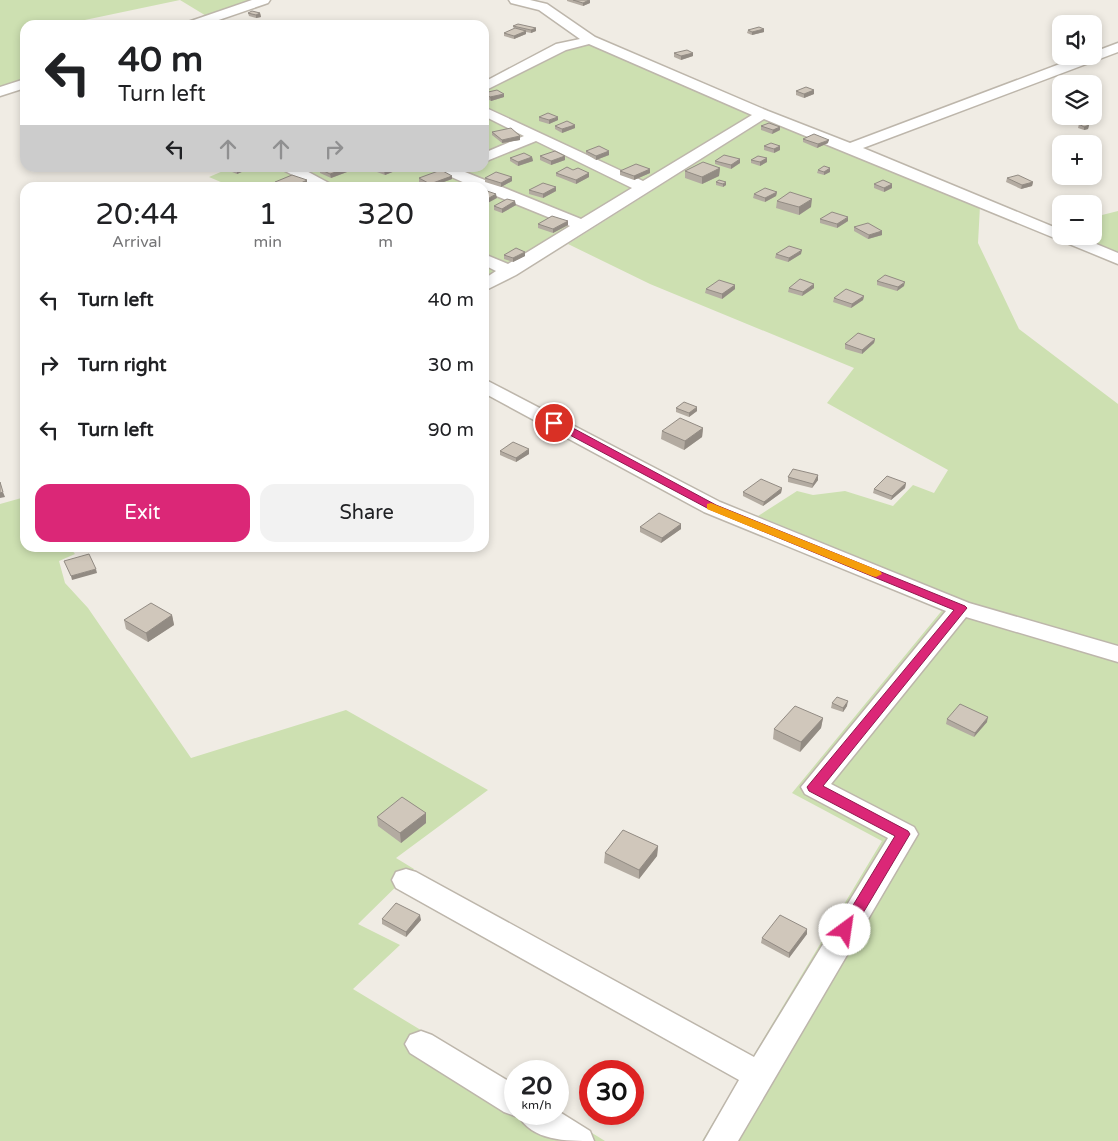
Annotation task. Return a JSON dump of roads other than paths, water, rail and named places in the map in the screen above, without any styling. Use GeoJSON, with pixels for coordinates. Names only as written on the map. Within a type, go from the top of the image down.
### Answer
{"type":"FeatureCollection","features":[{"type":"Feature","properties":{"kind":"street"},"geometry":{"type":"LineString","coordinates":[[206,20],[264,0]]}},
{"type":"Feature","properties":{"kind":"street"},"geometry":{"type":"LineString","coordinates":[[515,0],[543,8],[590,40],[763,114],[1052,232]]}},
{"type":"Feature","properties":{"kind":"street"},"geometry":{"type":"LineString","coordinates":[[489,83],[561,47],[590,40]]}},
{"type":"Feature","properties":{"kind":"street"},"geometry":{"type":"LineString","coordinates":[[1102,53],[1118,46]]}},
{"type":"Feature","properties":{"kind":"street"},"geometry":{"type":"LineString","coordinates":[[850,148],[1070,65]]}},
{"type":"Feature","properties":{"kind":"street"},"geometry":{"type":"LineString","coordinates":[[0,92],[20,85]]}},
{"type":"Feature","properties":{"kind":"street"},"geometry":{"type":"LineString","coordinates":[[489,112],[644,188]]}},
{"type":"Feature","properties":{"kind":"street"},"geometry":{"type":"LineString","coordinates":[[489,283],[763,114]]}},
{"type":"Feature","properties":{"kind":"street"},"geometry":{"type":"LineString","coordinates":[[489,156],[536,136]]}},
{"type":"Feature","properties":{"kind":"street"},"geometry":{"type":"LineString","coordinates":[[298,172],[319,182]]}},
{"type":"Feature","properties":{"kind":"street"},"geometry":{"type":"LineString","coordinates":[[452,172],[476,182]]}},
{"type":"Feature","properties":{"kind":"street"},"geometry":{"type":"LineString","coordinates":[[489,187],[583,226]]}},
{"type":"Feature","properties":{"kind":"street"},"geometry":{"type":"LineString","coordinates":[[1083,245],[1118,260]]}},
{"type":"Feature","properties":{"kind":"street"},"geometry":{"type":"LineString","coordinates":[[489,261],[510,271]]}},
{"type":"Feature","properties":{"kind":"street"},"geometry":{"type":"LineString","coordinates":[[489,388],[712,507],[961,608],[1118,654]]}},
{"type":"Feature","properties":{"kind":"street"},"geometry":{"type":"LineString","coordinates":[[720,1141],[904,834],[814,787],[961,608]]}},
{"type":"Feature","properties":{"kind":"street"},"geometry":{"type":"LineString","coordinates":[[406,880],[758,1075]]}},
{"type":"Feature","properties":{"kind":"street"},"geometry":{"type":"LineString","coordinates":[[421,1044],[504,1095]]}},
{"type":"Feature","properties":{"kind":"street"},"geometry":{"type":"LineString","coordinates":[[552,1125],[578,1141]]}}]}
